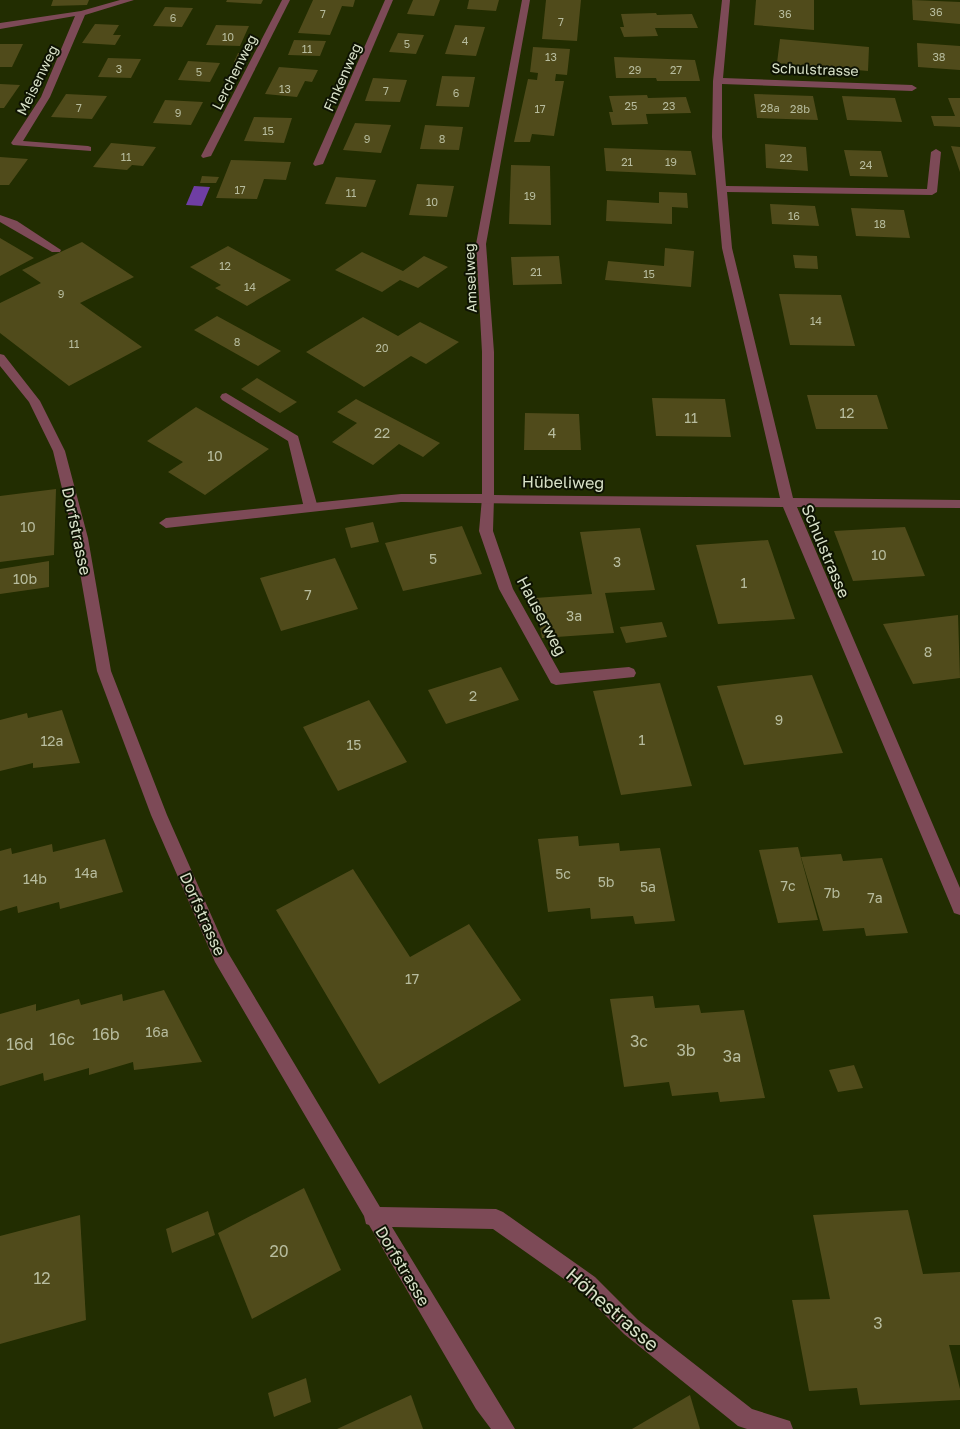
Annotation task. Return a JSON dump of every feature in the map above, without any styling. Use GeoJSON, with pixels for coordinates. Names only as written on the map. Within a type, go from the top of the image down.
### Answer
{"type":"FeatureCollection","features":[{"type":"Feature","properties":{"kind":"street"},"geometry":{"type":"LineString","coordinates":[[0,26],[81,13],[130,0]]}},
{"type":"Feature","properties":{"kind":"street","name":"Lerchenweg"},"geometry":{"type":"LineString","coordinates":[[206,156],[286,0]]}},
{"type":"Feature","properties":{"kind":"street","name":"Finkenweg"},"geometry":{"type":"LineString","coordinates":[[318,164],[389,0]]}},
{"type":"Feature","properties":{"kind":"street","name":"Amselweg"},"geometry":{"type":"LineString","coordinates":[[488,498],[488,352],[481,244],[526,0]]}},
{"type":"Feature","properties":{"kind":"street","name":"Schulstrasse"},"geometry":{"type":"LineString","coordinates":[[726,0],[718,81],[717,137],[727,248],[788,502],[960,908]]}},
{"type":"Feature","properties":{"kind":"street","name":"Meisenweg"},"geometry":{"type":"LineString","coordinates":[[81,13],[54,80],[31,125],[16,143],[88,149]]}},
{"type":"Feature","properties":{"kind":"street","name":"Schulstrasse"},"geometry":{"type":"LineString","coordinates":[[718,81],[912,88]]}},
{"type":"Feature","properties":{"kind":"street"},"geometry":{"type":"LineString","coordinates":[[721,189],[932,192],[936,152]]}},
{"type":"Feature","properties":{"kind":"street"},"geometry":{"type":"LineString","coordinates":[[0,218],[13,222],[56,250]]}},
{"type":"Feature","properties":{"kind":"street","name":"Dorfstrasse"},"geometry":{"type":"LineString","coordinates":[[0,358],[34,401],[59,451],[81,538],[104,671],[163,824],[221,956],[373,1217],[484,1401],[504,1429]]}},
{"type":"Feature","properties":{"kind":"street"},"geometry":{"type":"LineString","coordinates":[[226,397],[294,439],[311,508]]}},
{"type":"Feature","properties":{"kind":"street","name":"Hübeliweg"},"geometry":{"type":"LineString","coordinates":[[166,523],[401,498],[960,504]]}},
{"type":"Feature","properties":{"kind":"street","name":"Hauserweg"},"geometry":{"type":"LineString","coordinates":[[488,498],[486,531],[506,589],[556,679],[629,673]]}},
{"type":"Feature","properties":{"kind":"street","name":"Höhestrasse"},"geometry":{"type":"LineString","coordinates":[[373,1217],[496,1219],[588,1284],[631,1327],[746,1418],[782,1429]]}},
{"type":"Feature","properties":{"kind":"shaded area"},"geometry":{"type":"Polygon","coordinates":[[[194,186],[210,187],[202,206],[186,205],[194,186]]]}},
{"type":"Feature","properties":{"kind":"building"},"geometry":{"type":"Polygon","coordinates":[[[53,0],[89,0],[87,5],[51,6],[53,0]]]}},
{"type":"Feature","properties":{"kind":"building"},"geometry":{"type":"Polygon","coordinates":[[[227,0],[263,0],[261,4],[226,2],[227,0]]]}},
{"type":"Feature","properties":{"kind":"building"},"geometry":{"type":"Polygon","coordinates":[[[313,0],[355,0],[353,7],[342,6],[330,35],[298,33],[313,0]]]}},
{"type":"Feature","properties":{"kind":"building"},"geometry":{"type":"Polygon","coordinates":[[[413,0],[440,0],[434,16],[407,14],[413,0]]]}},
{"type":"Feature","properties":{"kind":"building"},"geometry":{"type":"Polygon","coordinates":[[[469,0],[499,0],[496,11],[467,9],[469,0]]]}},
{"type":"Feature","properties":{"kind":"building"},"geometry":{"type":"Polygon","coordinates":[[[546,0],[581,0],[577,41],[542,39],[546,0]]]}},
{"type":"Feature","properties":{"kind":"building"},"geometry":{"type":"Polygon","coordinates":[[[756,0],[814,0],[814,30],[754,25],[756,0]]]}},
{"type":"Feature","properties":{"kind":"building"},"geometry":{"type":"Polygon","coordinates":[[[912,0],[960,2],[960,24],[913,20],[912,0]]]}},
{"type":"Feature","properties":{"kind":"building"},"geometry":{"type":"Polygon","coordinates":[[[165,7],[193,8],[182,27],[153,26],[165,7]]]}},
{"type":"Feature","properties":{"kind":"building"},"geometry":{"type":"Polygon","coordinates":[[[656,13],[657,15],[692,14],[698,28],[655,28],[658,36],[624,37],[620,27],[624,27],[621,14],[656,13]]]}},
{"type":"Feature","properties":{"kind":"building"},"geometry":{"type":"Polygon","coordinates":[[[95,24],[119,25],[113,35],[121,35],[115,45],[82,43],[95,24]]]}},
{"type":"Feature","properties":{"kind":"building"},"geometry":{"type":"Polygon","coordinates":[[[216,25],[249,26],[240,46],[206,45],[216,25]]]}},
{"type":"Feature","properties":{"kind":"building"},"geometry":{"type":"Polygon","coordinates":[[[455,25],[485,27],[476,56],[445,54],[455,25]]]}},
{"type":"Feature","properties":{"kind":"building"},"geometry":{"type":"Polygon","coordinates":[[[398,33],[424,35],[416,54],[389,52],[398,33]]]}},
{"type":"Feature","properties":{"kind":"building"},"geometry":{"type":"Polygon","coordinates":[[[780,39],[869,47],[868,71],[777,63],[780,39]]]}},
{"type":"Feature","properties":{"kind":"building"},"geometry":{"type":"Polygon","coordinates":[[[294,40],[326,41],[320,56],[288,55],[294,40]]]}},
{"type":"Feature","properties":{"kind":"building"},"geometry":{"type":"Polygon","coordinates":[[[917,43],[960,46],[960,70],[918,67],[917,43]]]}},
{"type":"Feature","properties":{"kind":"building"},"geometry":{"type":"Polygon","coordinates":[[[0,44],[23,44],[12,67],[0,67],[0,44]]]}},
{"type":"Feature","properties":{"kind":"building"},"geometry":{"type":"Polygon","coordinates":[[[533,47],[570,49],[567,75],[556,74],[555,81],[564,81],[554,136],[532,134],[530,142],[514,142],[528,79],[537,80],[538,73],[530,72],[533,47]]]}},
{"type":"Feature","properties":{"kind":"building"},"geometry":{"type":"Polygon","coordinates":[[[238,53],[250,53],[246,63],[234,62],[238,53]]]}},
{"type":"Feature","properties":{"kind":"building"},"geometry":{"type":"Polygon","coordinates":[[[614,57],[695,60],[700,81],[657,81],[656,78],[616,78],[614,57]]]}},
{"type":"Feature","properties":{"kind":"building"},"geometry":{"type":"Polygon","coordinates":[[[108,58],[141,59],[131,78],[98,77],[108,58]]]}},
{"type":"Feature","properties":{"kind":"building"},"geometry":{"type":"Polygon","coordinates":[[[188,61],[220,63],[210,82],[178,80],[188,61]]]}},
{"type":"Feature","properties":{"kind":"building"},"geometry":{"type":"Polygon","coordinates":[[[279,67],[318,70],[312,82],[305,81],[297,97],[265,94],[279,67]]]}},
{"type":"Feature","properties":{"kind":"building"},"geometry":{"type":"Polygon","coordinates":[[[442,76],[475,77],[469,107],[436,106],[442,76]]]}},
{"type":"Feature","properties":{"kind":"building"},"geometry":{"type":"Polygon","coordinates":[[[373,78],[407,80],[400,102],[365,101],[373,78]]]}},
{"type":"Feature","properties":{"kind":"building"},"geometry":{"type":"Polygon","coordinates":[[[0,84],[20,85],[4,108],[0,108],[0,84]]]}},
{"type":"Feature","properties":{"kind":"building"},"geometry":{"type":"Polygon","coordinates":[[[66,94],[107,96],[92,119],[51,117],[66,94]]]}},
{"type":"Feature","properties":{"kind":"building"},"geometry":{"type":"Polygon","coordinates":[[[754,94],[813,96],[818,120],[757,118],[754,94]]]}},
{"type":"Feature","properties":{"kind":"building"},"geometry":{"type":"Polygon","coordinates":[[[647,95],[648,98],[686,97],[691,113],[646,114],[648,124],[612,125],[609,112],[613,112],[609,96],[647,95]]]}},
{"type":"Feature","properties":{"kind":"building"},"geometry":{"type":"Polygon","coordinates":[[[842,96],[895,98],[902,122],[847,120],[842,96]]]}},
{"type":"Feature","properties":{"kind":"building"},"geometry":{"type":"Polygon","coordinates":[[[948,98],[960,98],[960,127],[934,126],[931,116],[955,116],[948,98]]]}},
{"type":"Feature","properties":{"kind":"building"},"geometry":{"type":"Polygon","coordinates":[[[165,100],[203,102],[191,125],[153,123],[165,100]]]}},
{"type":"Feature","properties":{"kind":"building"},"geometry":{"type":"Polygon","coordinates":[[[254,117],[292,118],[284,143],[244,141],[254,117]]]}},
{"type":"Feature","properties":{"kind":"building"},"geometry":{"type":"Polygon","coordinates":[[[355,123],[391,125],[381,153],[343,150],[355,123]]]}},
{"type":"Feature","properties":{"kind":"building"},"geometry":{"type":"Polygon","coordinates":[[[425,125],[463,127],[459,150],[420,149],[425,125]]]}},
{"type":"Feature","properties":{"kind":"building"},"geometry":{"type":"Polygon","coordinates":[[[111,143],[156,147],[143,166],[132,165],[127,170],[93,167],[111,143]]]}},
{"type":"Feature","properties":{"kind":"building"},"geometry":{"type":"Polygon","coordinates":[[[765,144],[806,147],[808,171],[766,168],[765,144]]]}},
{"type":"Feature","properties":{"kind":"building"},"geometry":{"type":"Polygon","coordinates":[[[951,146],[960,147],[960,172],[951,146]]]}},
{"type":"Feature","properties":{"kind":"building"},"geometry":{"type":"Polygon","coordinates":[[[604,148],[691,151],[696,175],[606,171],[604,148]]]}},
{"type":"Feature","properties":{"kind":"building"},"geometry":{"type":"Polygon","coordinates":[[[844,150],[881,151],[888,177],[850,176],[844,150]]]}},
{"type":"Feature","properties":{"kind":"building"},"geometry":{"type":"Polygon","coordinates":[[[0,157],[28,159],[9,185],[0,185],[0,157]]]}},
{"type":"Feature","properties":{"kind":"building"},"geometry":{"type":"Polygon","coordinates":[[[231,160],[291,162],[286,180],[264,179],[257,199],[216,198],[231,160]]]}},
{"type":"Feature","properties":{"kind":"building"},"geometry":{"type":"Polygon","coordinates":[[[511,165],[550,166],[551,225],[509,224],[511,165]]]}},
{"type":"Feature","properties":{"kind":"building"},"geometry":{"type":"Polygon","coordinates":[[[202,176],[219,177],[216,183],[200,183],[202,176]]]}},
{"type":"Feature","properties":{"kind":"building"},"geometry":{"type":"Polygon","coordinates":[[[336,177],[376,180],[366,207],[325,204],[336,177]]]}},
{"type":"Feature","properties":{"kind":"building"},"geometry":{"type":"Polygon","coordinates":[[[417,184],[454,186],[447,217],[409,215],[417,184]]]}},
{"type":"Feature","properties":{"kind":"building"},"geometry":{"type":"Polygon","coordinates":[[[659,192],[687,193],[688,208],[672,207],[672,224],[606,221],[607,200],[659,203],[659,192]]]}},
{"type":"Feature","properties":{"kind":"building"},"geometry":{"type":"Polygon","coordinates":[[[770,204],[815,206],[819,226],[772,224],[770,204]]]}},
{"type":"Feature","properties":{"kind":"building"},"geometry":{"type":"Polygon","coordinates":[[[851,208],[904,210],[910,238],[856,236],[851,208]]]}},
{"type":"Feature","properties":{"kind":"building"},"geometry":{"type":"Polygon","coordinates":[[[0,238],[34,258],[0,276],[0,238]]]}},
{"type":"Feature","properties":{"kind":"building"},"geometry":{"type":"Polygon","coordinates":[[[82,242],[134,277],[80,303],[142,347],[69,386],[0,333],[0,303],[41,283],[22,270],[82,242]]]}},
{"type":"Feature","properties":{"kind":"building"},"geometry":{"type":"Polygon","coordinates":[[[228,246],[291,280],[247,306],[215,288],[221,285],[190,267],[228,246]]]}},
{"type":"Feature","properties":{"kind":"building"},"geometry":{"type":"Polygon","coordinates":[[[665,248],[694,251],[691,287],[605,280],[608,261],[664,266],[665,248]]]}},
{"type":"Feature","properties":{"kind":"building"},"geometry":{"type":"Polygon","coordinates":[[[362,252],[403,271],[424,256],[448,267],[418,288],[400,280],[382,292],[335,270],[362,252]]]}},
{"type":"Feature","properties":{"kind":"building"},"geometry":{"type":"Polygon","coordinates":[[[793,255],[817,256],[818,269],[795,268],[793,255]]]}},
{"type":"Feature","properties":{"kind":"building"},"geometry":{"type":"Polygon","coordinates":[[[559,256],[562,284],[513,285],[511,257],[559,256]]]}},
{"type":"Feature","properties":{"kind":"building"},"geometry":{"type":"Polygon","coordinates":[[[779,294],[841,295],[855,346],[790,345],[779,294]]]}},
{"type":"Feature","properties":{"kind":"building"},"geometry":{"type":"Polygon","coordinates":[[[217,316],[281,351],[258,366],[194,330],[217,316]]]}},
{"type":"Feature","properties":{"kind":"building"},"geometry":{"type":"Polygon","coordinates":[[[363,317],[398,336],[420,322],[459,342],[426,364],[411,356],[364,387],[306,352],[363,317]]]}},
{"type":"Feature","properties":{"kind":"building"},"geometry":{"type":"Polygon","coordinates":[[[257,378],[297,402],[280,413],[241,389],[257,378]]]}},
{"type":"Feature","properties":{"kind":"building"},"geometry":{"type":"Polygon","coordinates":[[[807,395],[877,395],[888,429],[816,429],[807,395]]]}},
{"type":"Feature","properties":{"kind":"building"},"geometry":{"type":"Polygon","coordinates":[[[652,398],[725,399],[731,437],[656,436],[652,398]]]}},
{"type":"Feature","properties":{"kind":"building"},"geometry":{"type":"Polygon","coordinates":[[[356,399],[440,443],[423,457],[399,444],[373,465],[332,442],[357,423],[337,412],[356,399]]]}},
{"type":"Feature","properties":{"kind":"building"},"geometry":{"type":"Polygon","coordinates":[[[196,407],[269,449],[205,495],[168,472],[183,462],[147,441],[196,407]]]}},
{"type":"Feature","properties":{"kind":"building"},"geometry":{"type":"Polygon","coordinates":[[[525,413],[579,414],[581,450],[524,450],[525,413]]]}},
{"type":"Feature","properties":{"kind":"building"},"geometry":{"type":"Polygon","coordinates":[[[56,489],[54,555],[0,562],[0,496],[56,489]]]}},
{"type":"Feature","properties":{"kind":"building"},"geometry":{"type":"Polygon","coordinates":[[[373,522],[379,542],[351,548],[345,528],[373,522]]]}},
{"type":"Feature","properties":{"kind":"building"},"geometry":{"type":"Polygon","coordinates":[[[462,526],[482,574],[403,591],[385,543],[462,526]]]}},
{"type":"Feature","properties":{"kind":"building"},"geometry":{"type":"Polygon","coordinates":[[[905,527],[925,576],[853,581],[834,531],[905,527]]]}},
{"type":"Feature","properties":{"kind":"building"},"geometry":{"type":"Polygon","coordinates":[[[640,528],[655,590],[605,593],[614,633],[542,638],[535,598],[592,594],[580,532],[640,528]]]}},
{"type":"Feature","properties":{"kind":"building"},"geometry":{"type":"Polygon","coordinates":[[[768,540],[795,619],[718,624],[696,545],[768,540]]]}},
{"type":"Feature","properties":{"kind":"building"},"geometry":{"type":"Polygon","coordinates":[[[335,558],[358,609],[281,631],[260,578],[335,558]]]}},
{"type":"Feature","properties":{"kind":"building"},"geometry":{"type":"Polygon","coordinates":[[[49,561],[49,587],[0,594],[0,569],[49,561]]]}},
{"type":"Feature","properties":{"kind":"building"},"geometry":{"type":"Polygon","coordinates":[[[958,615],[960,678],[913,684],[883,624],[958,615]]]}},
{"type":"Feature","properties":{"kind":"building"},"geometry":{"type":"Polygon","coordinates":[[[662,622],[667,637],[626,643],[620,627],[662,622]]]}},
{"type":"Feature","properties":{"kind":"building"},"geometry":{"type":"Polygon","coordinates":[[[501,667],[519,700],[446,724],[428,690],[501,667]]]}},
{"type":"Feature","properties":{"kind":"building"},"geometry":{"type":"Polygon","coordinates":[[[812,675],[843,753],[744,765],[717,686],[812,675]]]}},
{"type":"Feature","properties":{"kind":"building"},"geometry":{"type":"Polygon","coordinates":[[[660,683],[692,786],[621,795],[593,691],[660,683]]]}},
{"type":"Feature","properties":{"kind":"building"},"geometry":{"type":"Polygon","coordinates":[[[369,700],[407,762],[338,791],[303,727],[369,700]]]}},
{"type":"Feature","properties":{"kind":"building"},"geometry":{"type":"Polygon","coordinates":[[[62,710],[80,763],[33,768],[33,763],[0,771],[0,720],[27,713],[28,718],[62,710]]]}},
{"type":"Feature","properties":{"kind":"building"},"geometry":{"type":"Polygon","coordinates":[[[578,836],[579,846],[619,843],[620,851],[660,848],[675,921],[635,924],[633,916],[591,919],[590,908],[548,912],[538,839],[578,836]]]}},
{"type":"Feature","properties":{"kind":"building"},"geometry":{"type":"Polygon","coordinates":[[[105,839],[123,892],[60,909],[59,902],[18,913],[17,906],[0,911],[0,851],[11,848],[12,854],[52,844],[53,852],[105,839]]]}},
{"type":"Feature","properties":{"kind":"building"},"geometry":{"type":"Polygon","coordinates":[[[798,847],[818,920],[778,923],[759,850],[798,847]]]}},
{"type":"Feature","properties":{"kind":"building"},"geometry":{"type":"Polygon","coordinates":[[[841,854],[843,861],[882,858],[908,933],[866,936],[864,928],[823,931],[801,857],[841,854]]]}},
{"type":"Feature","properties":{"kind":"building"},"geometry":{"type":"Polygon","coordinates":[[[353,869],[410,957],[469,924],[521,1000],[379,1084],[276,910],[353,869]]]}},
{"type":"Feature","properties":{"kind":"building"},"geometry":{"type":"Polygon","coordinates":[[[164,990],[202,1062],[134,1070],[133,1062],[89,1075],[89,1068],[44,1081],[43,1073],[0,1086],[0,1014],[36,1004],[36,1011],[79,999],[81,1005],[122,994],[123,1001],[164,990]]]}},
{"type":"Feature","properties":{"kind":"building"},"geometry":{"type":"Polygon","coordinates":[[[653,996],[655,1008],[699,1005],[701,1013],[744,1010],[765,1098],[720,1102],[718,1092],[672,1096],[669,1082],[624,1087],[610,999],[653,996]]]}},
{"type":"Feature","properties":{"kind":"building"},"geometry":{"type":"Polygon","coordinates":[[[854,1065],[863,1088],[838,1092],[829,1070],[854,1065]]]}},
{"type":"Feature","properties":{"kind":"building"},"geometry":{"type":"Polygon","coordinates":[[[304,1188],[341,1270],[252,1319],[218,1233],[304,1188]]]}},
{"type":"Feature","properties":{"kind":"building"},"geometry":{"type":"Polygon","coordinates":[[[908,1210],[923,1274],[960,1272],[960,1345],[949,1345],[960,1389],[960,1400],[860,1405],[857,1388],[809,1391],[792,1300],[830,1299],[813,1215],[908,1210]]]}},
{"type":"Feature","properties":{"kind":"building"},"geometry":{"type":"Polygon","coordinates":[[[208,1211],[215,1235],[172,1253],[166,1229],[208,1211]]]}},
{"type":"Feature","properties":{"kind":"building"},"geometry":{"type":"Polygon","coordinates":[[[80,1215],[86,1320],[0,1344],[0,1236],[80,1215]]]}},
{"type":"Feature","properties":{"kind":"building"},"geometry":{"type":"Polygon","coordinates":[[[306,1378],[311,1402],[274,1417],[268,1393],[306,1378]]]}},
{"type":"Feature","properties":{"kind":"building"},"geometry":{"type":"Polygon","coordinates":[[[411,1395],[423,1429],[337,1429],[411,1395]]]}},
{"type":"Feature","properties":{"kind":"building"},"geometry":{"type":"Polygon","coordinates":[[[690,1395],[700,1429],[632,1429],[690,1395]]]}}]}
